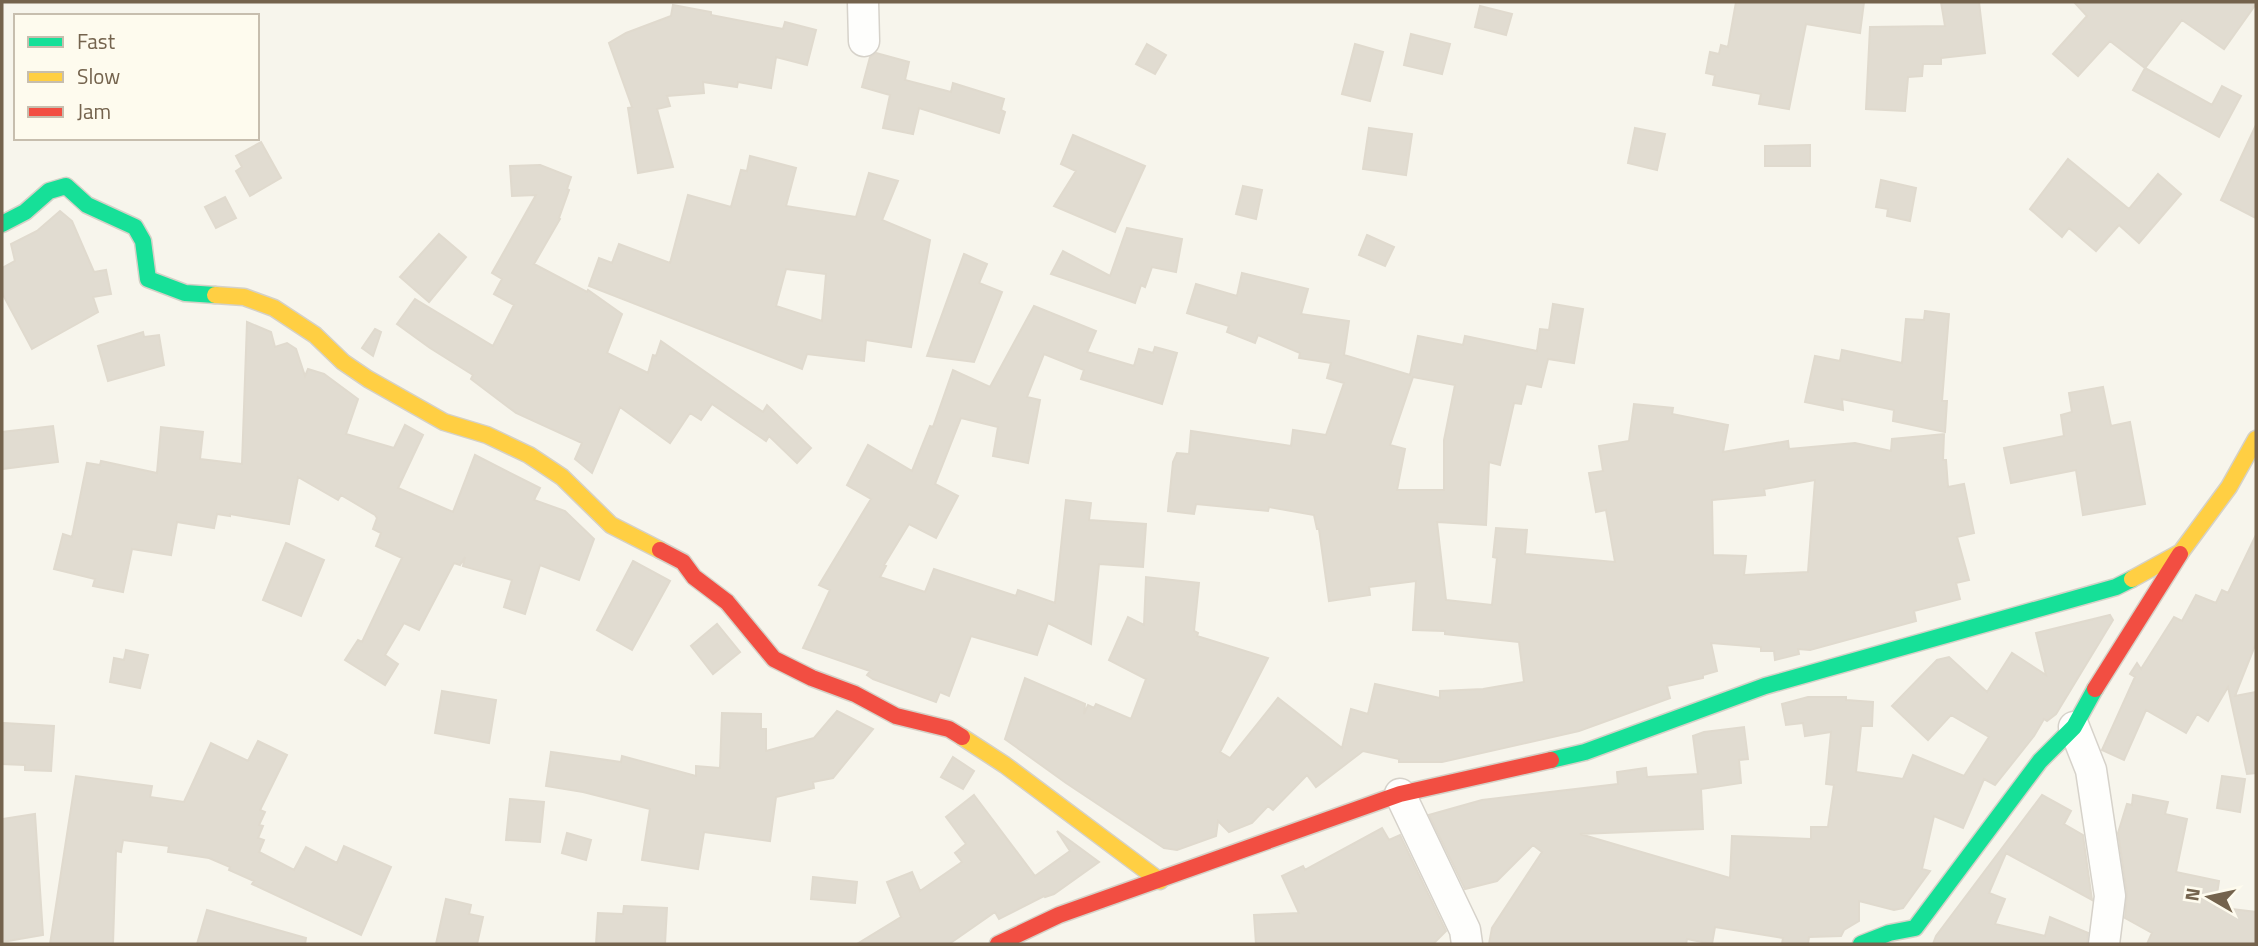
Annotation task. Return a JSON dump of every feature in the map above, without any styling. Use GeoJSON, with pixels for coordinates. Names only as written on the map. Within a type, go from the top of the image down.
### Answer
{"type":"FeatureCollection","features":[{"type":"Feature","properties":{"kind":"street"},"geometry":{"type":"LineString","coordinates":[[863,2],[864,41]]}},
{"type":"Feature","properties":{"kind":"street"},"geometry":{"type":"LineString","coordinates":[[2,224],[31,209],[57,186],[66,186],[78,199],[94,209],[132,222],[143,239],[148,279],[185,293],[244,297],[274,308],[315,335],[344,362],[368,379],[444,422],[487,435],[529,455],[562,477],[611,525],[683,562],[694,577],[727,602],[774,659],[796,671],[855,694],[896,716],[949,729],[1004,765],[1160,881]]}},
{"type":"Feature","properties":{"kind":"street"},"geometry":{"type":"LineString","coordinates":[[1861,944],[1889,933],[1915,928],[2040,761],[2074,727],[2088,700],[2181,552],[2229,487],[2256,439]]}},
{"type":"Feature","properties":{"kind":"street"},"geometry":{"type":"LineString","coordinates":[[998,944],[1059,915],[1400,794],[1586,752],[1765,686],[2116,587],[2181,552]]}},
{"type":"Feature","properties":{"kind":"street"},"geometry":{"type":"LineString","coordinates":[[2074,727],[2091,770],[2110,895],[2104,944]]}},
{"type":"Feature","properties":{"kind":"street"},"geometry":{"type":"LineString","coordinates":[[1400,794],[1465,930],[1467,944]]}},
{"type":"Feature","properties":{"kind":"building"},"geometry":{"type":"Polygon","coordinates":[[[1736,2],[1864,2],[1860,33],[1806,24],[1789,109],[1759,104],[1761,94],[1713,85],[1715,75],[1706,73],[1710,52],[1719,54],[1721,45],[1728,47],[1736,2]]]}},
{"type":"Feature","properties":{"kind":"building"},"geometry":{"type":"Polygon","coordinates":[[[1941,2],[1979,2],[1985,53],[1941,58],[1941,64],[1923,64],[1922,76],[1908,77],[1905,111],[1866,109],[1870,27],[1945,26],[1941,2]]]}},
{"type":"Feature","properties":{"kind":"building"},"geometry":{"type":"Polygon","coordinates":[[[2074,2],[2256,4],[2224,49],[2182,20],[2145,68],[2110,41],[2078,76],[2053,54],[2087,16],[2074,2]]]}},
{"type":"Feature","properties":{"kind":"building"},"geometry":{"type":"Polygon","coordinates":[[[673,5],[783,29],[785,22],[816,30],[807,65],[776,57],[771,88],[738,82],[737,87],[703,82],[704,93],[667,96],[670,106],[657,109],[673,167],[638,173],[628,108],[632,107],[609,43],[626,33],[671,16],[673,5]]]}},
{"type":"Feature","properties":{"kind":"building"},"geometry":{"type":"Polygon","coordinates":[[[1480,6],[1512,14],[1506,35],[1475,27],[1480,6]]]}},
{"type":"Feature","properties":{"kind":"building"},"geometry":{"type":"Polygon","coordinates":[[[1411,34],[1450,44],[1442,74],[1404,65],[1411,34]]]}},
{"type":"Feature","properties":{"kind":"building"},"geometry":{"type":"Polygon","coordinates":[[[1147,44],[1166,55],[1155,74],[1136,64],[1147,44]]]}},
{"type":"Feature","properties":{"kind":"building"},"geometry":{"type":"Polygon","coordinates":[[[1355,44],[1383,52],[1370,101],[1342,94],[1355,44]]]}},
{"type":"Feature","properties":{"kind":"building"},"geometry":{"type":"Polygon","coordinates":[[[876,53],[909,62],[905,80],[951,92],[953,83],[1004,99],[1001,110],[1005,112],[999,133],[919,108],[913,134],[883,128],[890,95],[862,87],[870,57],[876,53]]]}},
{"type":"Feature","properties":{"kind":"building"},"geometry":{"type":"Polygon","coordinates":[[[2145,68],[2212,105],[2222,86],[2241,96],[2219,137],[2133,90],[2145,68]]]}},
{"type":"Feature","properties":{"kind":"building"},"geometry":{"type":"Polygon","coordinates":[[[2256,125],[2256,218],[2221,200],[2256,125]]]}},
{"type":"Feature","properties":{"kind":"building"},"geometry":{"type":"Polygon","coordinates":[[[1369,128],[1412,134],[1406,175],[1363,169],[1369,128]]]}},
{"type":"Feature","properties":{"kind":"building"},"geometry":{"type":"Polygon","coordinates":[[[1635,128],[1665,134],[1657,170],[1628,163],[1635,128]]]}},
{"type":"Feature","properties":{"kind":"building"},"geometry":{"type":"Polygon","coordinates":[[[1073,135],[1145,166],[1115,232],[1054,206],[1076,171],[1061,164],[1073,135]]]}},
{"type":"Feature","properties":{"kind":"building"},"geometry":{"type":"Polygon","coordinates":[[[261,142],[281,178],[250,196],[236,171],[242,167],[236,156],[261,142]]]}},
{"type":"Feature","properties":{"kind":"building"},"geometry":{"type":"Polygon","coordinates":[[[1810,145],[1810,166],[1765,166],[1765,146],[1810,145]]]}},
{"type":"Feature","properties":{"kind":"building"},"geometry":{"type":"Polygon","coordinates":[[[750,156],[796,168],[786,206],[856,217],[869,173],[898,181],[882,220],[930,240],[911,347],[866,340],[864,361],[807,354],[802,369],[589,286],[599,258],[612,263],[619,244],[670,263],[688,195],[731,207],[741,170],[747,171],[750,156]],[[786,269],[776,306],[822,321],[826,274],[786,269]]]}},
{"type":"Feature","properties":{"kind":"building"},"geometry":{"type":"Polygon","coordinates":[[[2068,159],[2129,209],[2158,174],[2181,194],[2139,243],[2119,225],[2096,251],[2069,228],[2062,237],[2030,209],[2068,159]]]}},
{"type":"Feature","properties":{"kind":"building"},"geometry":{"type":"Polygon","coordinates":[[[540,165],[571,177],[560,219],[534,264],[587,292],[588,290],[622,314],[607,353],[648,373],[653,355],[656,356],[661,341],[763,412],[767,405],[811,448],[797,463],[769,436],[766,441],[712,404],[701,420],[690,413],[670,443],[620,407],[592,473],[575,459],[582,443],[516,413],[471,379],[473,375],[397,324],[415,299],[493,346],[514,305],[494,294],[502,279],[492,273],[536,195],[512,196],[510,166],[540,165]]]}},
{"type":"Feature","properties":{"kind":"building"},"geometry":{"type":"Polygon","coordinates":[[[1881,180],[1916,188],[1910,221],[1887,216],[1888,209],[1876,207],[1881,180]]]}},
{"type":"Feature","properties":{"kind":"building"},"geometry":{"type":"Polygon","coordinates":[[[1243,186],[1262,190],[1256,219],[1236,214],[1243,186]]]}},
{"type":"Feature","properties":{"kind":"building"},"geometry":{"type":"Polygon","coordinates":[[[225,197],[236,218],[216,228],[205,207],[225,197]]]}},
{"type":"Feature","properties":{"kind":"building"},"geometry":{"type":"Polygon","coordinates":[[[60,211],[72,221],[94,272],[106,270],[111,294],[93,297],[98,312],[32,349],[2,293],[2,268],[15,261],[11,244],[37,231],[60,211]]]}},
{"type":"Feature","properties":{"kind":"building"},"geometry":{"type":"Polygon","coordinates":[[[1127,228],[1182,239],[1176,272],[1152,267],[1145,287],[1141,285],[1135,303],[1051,274],[1063,251],[1110,276],[1127,228]]]}},
{"type":"Feature","properties":{"kind":"building"},"geometry":{"type":"Polygon","coordinates":[[[439,234],[466,257],[429,302],[400,277],[439,234]]]}},
{"type":"Feature","properties":{"kind":"building"},"geometry":{"type":"Polygon","coordinates":[[[1367,235],[1394,247],[1385,266],[1359,255],[1367,235]]]}},
{"type":"Feature","properties":{"kind":"building"},"geometry":{"type":"Polygon","coordinates":[[[964,254],[987,264],[979,283],[1002,292],[974,362],[927,356],[964,254]]]}},
{"type":"Feature","properties":{"kind":"building"},"geometry":{"type":"Polygon","coordinates":[[[1242,273],[1308,289],[1301,314],[1349,321],[1344,355],[1410,375],[1418,336],[1463,345],[1465,336],[1537,351],[1540,329],[1549,330],[1553,304],[1583,309],[1574,363],[1548,359],[1541,387],[1526,384],[1521,404],[1514,403],[1500,465],[1489,462],[1486,525],[1437,522],[1446,600],[1492,605],[1497,558],[1493,557],[1496,528],[1527,530],[1525,554],[1615,562],[1606,510],[1596,512],[1589,473],[1603,471],[1599,446],[1629,441],[1634,404],[1673,408],[1672,414],[1728,425],[1723,452],[1788,441],[1789,449],[1855,443],[1891,451],[1892,439],[1944,434],[1943,460],[1946,460],[1948,487],[1964,484],[1974,533],[1957,537],[1969,580],[1956,583],[1960,599],[1914,611],[1916,621],[1810,650],[1798,649],[1799,654],[1775,660],[1774,651],[1761,651],[1761,647],[1711,643],[1717,671],[1703,675],[1703,678],[1667,686],[1670,698],[1579,731],[1442,762],[1399,762],[1399,759],[1363,751],[1316,787],[1307,775],[1273,810],[1268,806],[1252,823],[1229,832],[1218,821],[1216,836],[1177,850],[1164,848],[1005,739],[1025,678],[1085,704],[1084,714],[1088,705],[1094,708],[1096,704],[1131,719],[1146,679],[1109,660],[1128,617],[1144,625],[1146,577],[1199,583],[1194,631],[1198,633],[1197,636],[1268,658],[1220,752],[1230,758],[1278,698],[1342,748],[1351,709],[1368,714],[1375,684],[1440,698],[1440,691],[1483,689],[1524,682],[1519,642],[1445,634],[1445,631],[1413,630],[1416,581],[1369,587],[1370,595],[1329,601],[1319,529],[1314,515],[1269,507],[1268,511],[1196,504],[1194,514],[1168,511],[1173,462],[1177,453],[1189,454],[1191,431],[1291,446],[1293,430],[1326,435],[1344,383],[1327,378],[1331,363],[1299,358],[1300,353],[1258,335],[1255,343],[1227,332],[1229,326],[1187,313],[1196,284],[1237,296],[1242,273]],[[1413,377],[1390,445],[1405,449],[1397,490],[1444,490],[1444,440],[1455,385],[1413,377]],[[1815,480],[1764,489],[1765,495],[1712,500],[1713,555],[1746,556],[1744,575],[1808,572],[1815,480]]]}},
{"type":"Feature","properties":{"kind":"building"},"geometry":{"type":"Polygon","coordinates":[[[1034,306],[1096,331],[1087,352],[1134,366],[1139,349],[1153,353],[1155,347],[1177,353],[1162,404],[1081,379],[1084,370],[1044,354],[1027,397],[1040,400],[1028,463],[993,456],[998,427],[961,418],[935,484],[958,496],[936,538],[909,524],[884,565],[886,566],[880,577],[925,592],[934,569],[1016,596],[1018,590],[1055,603],[1066,500],[1091,503],[1089,520],[1146,524],[1143,567],[1099,564],[1091,644],[1048,623],[1037,655],[971,636],[949,696],[940,692],[936,702],[873,679],[867,675],[870,671],[803,648],[830,590],[819,585],[871,499],[847,485],[868,445],[912,471],[930,426],[933,427],[953,370],[990,387],[1034,306]]]}},
{"type":"Feature","properties":{"kind":"building"},"geometry":{"type":"Polygon","coordinates":[[[1925,311],[1949,314],[1942,401],[1947,401],[1945,432],[1893,421],[1894,410],[1842,399],[1843,410],[1805,402],[1815,356],[1840,361],[1842,350],[1902,363],[1906,319],[1924,320],[1925,311]]]}},
{"type":"Feature","properties":{"kind":"building"},"geometry":{"type":"Polygon","coordinates":[[[247,322],[271,332],[275,347],[287,343],[296,349],[305,376],[308,369],[324,374],[358,399],[346,434],[394,448],[405,425],[423,435],[398,488],[453,512],[475,455],[540,488],[534,500],[565,511],[594,539],[579,580],[540,565],[525,614],[504,607],[512,580],[463,566],[465,557],[460,565],[454,563],[419,630],[404,623],[385,655],[398,664],[385,685],[345,660],[358,640],[362,642],[402,558],[376,546],[381,533],[373,529],[377,518],[375,515],[341,495],[338,500],[298,477],[289,524],[230,514],[217,514],[214,528],[177,522],[171,555],[132,549],[123,592],[93,586],[95,579],[54,569],[63,534],[72,537],[87,463],[100,465],[101,461],[157,473],[161,427],[203,432],[200,459],[242,464],[247,322]]]}},
{"type":"Feature","properties":{"kind":"building"},"geometry":{"type":"Polygon","coordinates":[[[375,329],[381,332],[373,356],[362,348],[375,329]]]}},
{"type":"Feature","properties":{"kind":"building"},"geometry":{"type":"Polygon","coordinates":[[[143,332],[144,337],[159,335],[164,365],[108,381],[98,346],[143,332]]]}},
{"type":"Feature","properties":{"kind":"building"},"geometry":{"type":"Polygon","coordinates":[[[2103,387],[2111,426],[2130,422],[2145,504],[2083,515],[2076,470],[2011,483],[2004,448],[2064,436],[2061,415],[2072,412],[2069,393],[2103,387]]]}},
{"type":"Feature","properties":{"kind":"building"},"geometry":{"type":"Polygon","coordinates":[[[53,426],[58,462],[2,469],[2,432],[53,426]]]}},
{"type":"Feature","properties":{"kind":"building"},"geometry":{"type":"Polygon","coordinates":[[[2256,535],[2256,643],[2235,696],[2256,692],[2256,773],[2247,774],[2228,687],[2208,721],[2197,714],[2186,733],[2146,710],[2124,760],[2102,750],[2135,677],[2130,674],[2137,663],[2141,669],[2174,617],[2182,621],[2196,595],[2216,603],[2222,590],[2228,593],[2256,535]]]}},
{"type":"Feature","properties":{"kind":"building"},"geometry":{"type":"Polygon","coordinates":[[[286,543],[324,560],[301,616],[263,600],[286,543]]]}},
{"type":"Feature","properties":{"kind":"building"},"geometry":{"type":"Polygon","coordinates":[[[633,561],[670,581],[632,650],[597,630],[633,561]]]}},
{"type":"Feature","properties":{"kind":"building"},"geometry":{"type":"Polygon","coordinates":[[[2110,615],[2113,620],[2056,714],[2047,721],[2044,719],[2034,736],[1995,785],[1984,779],[1963,828],[1934,816],[1922,869],[1930,871],[1903,908],[1894,910],[1859,901],[1859,921],[1844,930],[1841,936],[1809,937],[1808,944],[1782,944],[1783,938],[1715,927],[1712,944],[1687,939],[1686,944],[1489,944],[1492,928],[1542,852],[1533,845],[1497,881],[1465,889],[1429,815],[1482,800],[1618,784],[1617,772],[1646,768],[1647,777],[1698,774],[1693,736],[1744,727],[1748,759],[1739,760],[1741,783],[1701,789],[1703,829],[1580,834],[1730,878],[1732,836],[1811,839],[1811,827],[1828,827],[1834,785],[1826,784],[1831,732],[1805,736],[1803,723],[1786,725],[1782,704],[1808,697],[1846,697],[1846,700],[1873,702],[1872,726],[1861,726],[1856,772],[1903,779],[1913,755],[1964,776],[1989,737],[1951,715],[1928,740],[1892,706],[1937,660],[1949,657],[1987,692],[2012,653],[2046,675],[2036,633],[2110,615]]]}},
{"type":"Feature","properties":{"kind":"building"},"geometry":{"type":"Polygon","coordinates":[[[717,624],[740,652],[713,674],[691,646],[717,624]]]}},
{"type":"Feature","properties":{"kind":"building"},"geometry":{"type":"Polygon","coordinates":[[[126,650],[148,655],[140,688],[110,682],[114,658],[124,660],[126,650]]]}},
{"type":"Feature","properties":{"kind":"building"},"geometry":{"type":"Polygon","coordinates":[[[442,691],[496,700],[489,743],[435,733],[442,691]]]}},
{"type":"Feature","properties":{"kind":"building"},"geometry":{"type":"Polygon","coordinates":[[[837,711],[873,729],[833,778],[813,782],[814,788],[776,797],[770,841],[704,832],[698,869],[642,860],[650,809],[583,792],[546,786],[551,752],[621,762],[622,756],[696,776],[696,766],[720,768],[722,713],[761,714],[761,729],[766,729],[766,751],[814,738],[837,711]]]}},
{"type":"Feature","properties":{"kind":"building"},"geometry":{"type":"Polygon","coordinates":[[[4,723],[54,726],[51,771],[25,770],[25,765],[2,764],[4,723]]]}},
{"type":"Feature","properties":{"kind":"building"},"geometry":{"type":"Polygon","coordinates":[[[258,741],[287,755],[260,810],[265,812],[259,825],[263,826],[258,838],[264,840],[259,852],[294,870],[306,847],[337,863],[344,846],[391,867],[361,935],[252,884],[254,881],[209,858],[168,852],[169,846],[123,840],[121,852],[116,851],[113,944],[50,944],[76,776],[152,786],[150,797],[184,802],[211,743],[248,761],[258,741]]]}},
{"type":"Feature","properties":{"kind":"building"},"geometry":{"type":"Polygon","coordinates":[[[953,757],[974,771],[963,789],[941,777],[953,757]]]}},
{"type":"Feature","properties":{"kind":"building"},"geometry":{"type":"Polygon","coordinates":[[[2222,776],[2245,779],[2240,812],[2217,808],[2222,776]]]}},
{"type":"Feature","properties":{"kind":"building"},"geometry":{"type":"Polygon","coordinates":[[[974,795],[1035,876],[1070,851],[1057,831],[1099,862],[1054,894],[1044,896],[999,919],[995,912],[949,944],[857,944],[901,917],[887,882],[912,872],[920,891],[962,862],[955,853],[966,844],[946,817],[974,795]]]}},
{"type":"Feature","properties":{"kind":"building"},"geometry":{"type":"Polygon","coordinates":[[[2042,795],[2071,811],[2064,824],[2083,835],[2092,900],[2006,853],[1989,893],[2005,899],[1995,924],[2045,936],[2050,917],[2088,933],[2087,944],[1933,944],[1936,936],[2042,795]]]}},
{"type":"Feature","properties":{"kind":"building"},"geometry":{"type":"Polygon","coordinates":[[[2133,795],[2168,802],[2165,814],[2187,819],[2176,872],[2219,881],[2215,907],[2256,912],[2256,944],[2147,944],[2152,933],[2125,918],[2127,894],[2118,833],[2127,804],[2132,805],[2133,795]]]}},
{"type":"Feature","properties":{"kind":"building"},"geometry":{"type":"Polygon","coordinates":[[[510,799],[544,802],[540,842],[506,840],[510,799]]]}},
{"type":"Feature","properties":{"kind":"building"},"geometry":{"type":"Polygon","coordinates":[[[35,814],[43,935],[2,942],[2,819],[35,814]]]}},
{"type":"Feature","properties":{"kind":"building"},"geometry":{"type":"Polygon","coordinates":[[[1382,828],[1389,840],[1400,835],[1446,931],[1433,944],[1256,944],[1254,915],[1299,913],[1282,876],[1303,866],[1305,870],[1382,828]]]}},
{"type":"Feature","properties":{"kind":"building"},"geometry":{"type":"Polygon","coordinates":[[[567,833],[591,840],[586,860],[562,853],[567,833]]]}},
{"type":"Feature","properties":{"kind":"building"},"geometry":{"type":"Polygon","coordinates":[[[813,877],[857,882],[855,903],[811,899],[813,877]]]}},
{"type":"Feature","properties":{"kind":"building"},"geometry":{"type":"Polygon","coordinates":[[[446,899],[471,905],[469,914],[483,917],[477,944],[436,944],[446,899]]]}},
{"type":"Feature","properties":{"kind":"building"},"geometry":{"type":"Polygon","coordinates":[[[624,906],[667,908],[665,944],[596,944],[598,913],[623,914],[624,906]]]}},
{"type":"Feature","properties":{"kind":"building"},"geometry":{"type":"Polygon","coordinates":[[[207,910],[306,938],[305,944],[197,944],[207,910]]]}},
{"type":"Feature","properties":{"kind":"traffic: fast"},"geometry":{"type":"LineString","coordinates":[[2,224],[25,212],[49,191],[66,186],[87,205],[135,227],[143,241],[148,279],[185,293],[215,295]]}},
{"type":"Feature","properties":{"kind":"traffic: fast"},"geometry":{"type":"LineString","coordinates":[[1551,760],[1585,752],[1765,686],[2116,587],[2132,579]]}},
{"type":"Feature","properties":{"kind":"traffic: fast"},"geometry":{"type":"LineString","coordinates":[[1861,944],[1889,933],[1915,928],[2040,761],[2074,727],[2095,689]]}},
{"type":"Feature","properties":{"kind":"traffic: slow"},"geometry":{"type":"LineString","coordinates":[[215,295],[244,297],[274,308],[315,335],[343,362],[368,379],[444,422],[487,435],[529,455],[562,477],[611,525],[660,550]]}},
{"type":"Feature","properties":{"kind":"traffic: slow"},"geometry":{"type":"LineString","coordinates":[[2132,579],[2181,552],[2229,487],[2256,439]]}},
{"type":"Feature","properties":{"kind":"traffic: slow"},"geometry":{"type":"LineString","coordinates":[[962,737],[1005,765],[1160,881]]}},
{"type":"Feature","properties":{"kind":"traffic: jam"},"geometry":{"type":"LineString","coordinates":[[660,550],[683,562],[694,577],[727,602],[774,659],[812,678],[855,694],[896,716],[949,729],[962,737]]}},
{"type":"Feature","properties":{"kind":"traffic: jam"},"geometry":{"type":"LineString","coordinates":[[2095,689],[2180,554]]}},
{"type":"Feature","properties":{"kind":"traffic: jam"},"geometry":{"type":"LineString","coordinates":[[998,944],[1059,915],[1400,794],[1551,760]]}}]}
